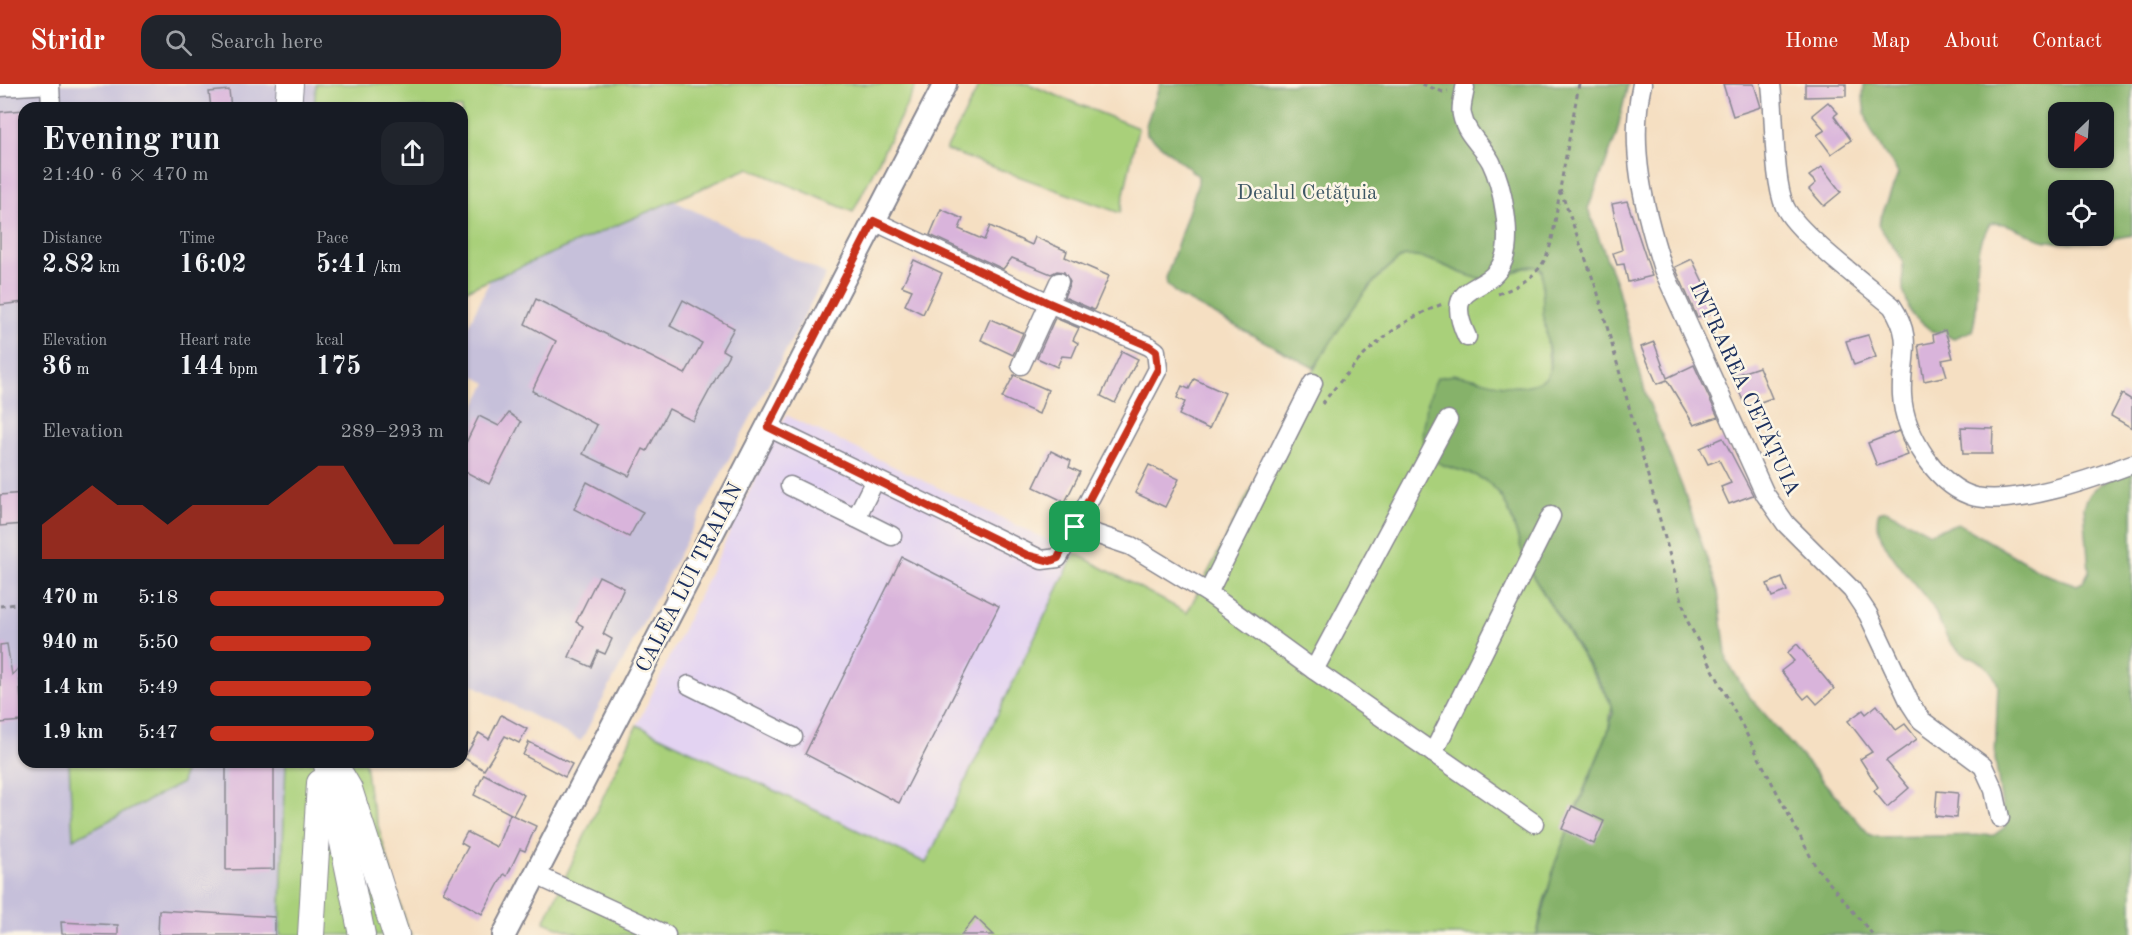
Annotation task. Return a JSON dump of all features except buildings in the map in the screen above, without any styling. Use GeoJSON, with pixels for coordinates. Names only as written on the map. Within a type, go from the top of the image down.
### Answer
{"type":"FeatureCollection","features":[{"type":"Feature","properties":{"kind":"highway"},"geometry":{"type":"LineString","coordinates":[[288,102],[290,84]]}},
{"type":"Feature","properties":{"kind":"highway"},"geometry":{"type":"LineString","coordinates":[[311,935],[320,768]]}},
{"type":"Feature","properties":{"kind":"highway"},"geometry":{"type":"LineString","coordinates":[[327,768],[362,935]]}},
{"type":"Feature","properties":{"kind":"highway"},"geometry":{"type":"LineString","coordinates":[[332,768],[342,777],[349,789],[396,935]]}},
{"type":"Feature","properties":{"kind":"main road","name":"CALEA LUI TRAIAN"},"geometry":{"type":"LineString","coordinates":[[504,935],[945,84]]}},
{"type":"Feature","properties":{"kind":"street"},"geometry":{"type":"LineString","coordinates":[[0,87],[50,84],[51,102]]}},
{"type":"Feature","properties":{"kind":"street","name":"INTRAREA CETĂȚUIA"},"geometry":{"type":"LineString","coordinates":[[1642,84],[1636,149],[1650,230],[1663,269],[1765,494],[1786,524],[1852,590],[1868,614],[1910,704],[1921,720],[1983,766],[1989,776],[2000,818]]}},
{"type":"Feature","properties":{"kind":"street"},"geometry":{"type":"LineString","coordinates":[[1771,84],[1778,184],[1785,208],[1802,229],[1892,306],[1902,322],[1905,337],[1902,393],[1905,416],[1920,449],[1946,482],[1976,497],[2008,496],[2091,480],[2132,464]]}},
{"type":"Feature","properties":{"kind":"street"},"geometry":{"type":"LineString","coordinates":[[1465,88],[1461,114],[1469,133],[1491,162],[1508,236],[1503,263],[1470,291],[1458,306],[1461,323],[1467,337]]}},
{"type":"Feature","properties":{"kind":"street"},"geometry":{"type":"LineString","coordinates":[[768,427],[1042,560],[1058,558],[1158,369],[1156,351],[1149,346],[1049,303],[874,221]]}},
{"type":"Feature","properties":{"kind":"street"},"geometry":{"type":"LineString","coordinates":[[1022,365],[1059,282]]}},
{"type":"Feature","properties":{"kind":"street"},"geometry":{"type":"LineString","coordinates":[[1208,593],[1313,383]]}},
{"type":"Feature","properties":{"kind":"street"},"geometry":{"type":"LineString","coordinates":[[1314,670],[1449,420]]}},
{"type":"Feature","properties":{"kind":"street"},"geometry":{"type":"LineString","coordinates":[[856,518],[875,480]]}},
{"type":"Feature","properties":{"kind":"street"},"geometry":{"type":"LineString","coordinates":[[790,486],[892,536]]}},
{"type":"Feature","properties":{"kind":"street"},"geometry":{"type":"LineString","coordinates":[[1433,753],[1551,516]]}},
{"type":"Feature","properties":{"kind":"street"},"geometry":{"type":"LineString","coordinates":[[1075,527],[1131,546],[1208,593],[1314,670],[1534,823]]}},
{"type":"Feature","properties":{"kind":"street"},"geometry":{"type":"LineString","coordinates":[[689,685],[793,737]]}},
{"type":"Feature","properties":{"kind":"street"},"geometry":{"type":"LineString","coordinates":[[536,875],[666,935]]}},
{"type":"Feature","properties":{"kind":"path"},"geometry":{"type":"LineString","coordinates":[[1422,84],[1443,92],[1465,88]]}},
{"type":"Feature","properties":{"kind":"path"},"geometry":{"type":"LineString","coordinates":[[1322,405],[1350,368],[1391,331],[1414,315],[1470,291],[1490,296],[1524,285],[1539,272],[1550,244],[1579,84]]}},
{"type":"Feature","properties":{"kind":"path"},"geometry":{"type":"LineString","coordinates":[[1560,189],[1597,290],[1688,622],[1816,867],[1873,935]]}},
{"type":"Feature","properties":{"kind":"path"},"geometry":{"type":"LineString","coordinates":[[0,606],[18,604]]}},
{"type":"Feature","properties":{"kind":"shaded area"},"geometry":{"type":"Polygon","coordinates":[[[0,84],[318,84],[316,102],[18,102],[18,768],[69,768],[73,838],[182,783],[184,768],[286,768],[280,935],[0,935],[0,84]]]}},
{"type":"Feature","properties":{"kind":"shaded area"},"geometry":{"type":"Polygon","coordinates":[[[674,201],[826,274],[581,741],[468,682],[468,419],[487,383],[468,373],[468,326],[490,280],[674,201]]]}},
{"type":"Feature","properties":{"kind":"shaded area"},"geometry":{"type":"Polygon","coordinates":[[[786,415],[1075,553],[926,864],[637,725],[786,415]]]}},
{"type":"Feature","properties":{"kind":"green space"},"geometry":{"type":"Polygon","coordinates":[[[316,84],[917,84],[853,212],[749,168],[468,289],[468,102],[314,102],[316,84]]]}},
{"type":"Feature","properties":{"kind":"green space"},"geometry":{"type":"Polygon","coordinates":[[[980,84],[1028,84],[1138,128],[1120,213],[946,150],[980,84]]]}},
{"type":"Feature","properties":{"kind":"green space","name":"Dealul Cetățuia"},"geometry":{"type":"Polygon","coordinates":[[[1160,84],[1628,84],[1616,136],[1588,209],[1617,286],[1646,395],[1683,489],[1718,591],[1727,661],[1748,695],[1870,835],[1878,837],[1994,835],[2005,827],[1995,758],[1998,685],[1988,668],[1963,654],[1948,639],[1932,606],[1887,547],[1877,522],[1879,512],[1886,510],[1930,533],[1958,523],[2043,573],[2077,585],[2083,582],[2089,571],[2084,507],[2087,499],[2102,483],[2132,471],[2132,935],[1537,935],[1555,863],[1608,732],[1613,713],[1612,705],[1529,570],[1512,518],[1502,498],[1485,481],[1436,461],[1428,454],[1423,443],[1423,426],[1428,402],[1437,378],[1450,375],[1463,376],[1519,386],[1533,384],[1547,377],[1551,365],[1543,312],[1542,270],[1531,266],[1499,279],[1485,279],[1467,275],[1428,259],[1405,256],[1391,265],[1366,291],[1314,368],[1179,296],[1167,285],[1166,278],[1198,183],[1198,176],[1147,134],[1146,125],[1160,84]]]}},
{"type":"Feature","properties":{"kind":"green space"},"geometry":{"type":"Polygon","coordinates":[[[1864,84],[2132,84],[2132,235],[2114,238],[2114,180],[2048,180],[2048,241],[2012,226],[1990,224],[1979,249],[1972,331],[1954,338],[1932,331],[1911,314],[1903,290],[1903,260],[1878,225],[1898,174],[1867,121],[1863,104],[1864,84]]]}},
{"type":"Feature","properties":{"kind":"green space"},"geometry":{"type":"Polygon","coordinates":[[[1405,256],[1426,259],[1482,279],[1497,278],[1523,268],[1537,266],[1544,275],[1542,287],[1550,373],[1542,381],[1518,387],[1490,384],[1453,374],[1452,468],[1478,475],[1491,484],[1505,500],[1529,570],[1612,705],[1608,732],[1571,820],[1543,904],[1537,935],[581,935],[544,922],[637,725],[926,863],[1075,553],[1187,613],[1326,350],[1364,293],[1385,271],[1405,256]]]}},
{"type":"Feature","properties":{"kind":"green space"},"geometry":{"type":"Polygon","coordinates":[[[69,768],[184,768],[182,783],[73,839],[69,768]]]}},
{"type":"Feature","properties":{"kind":"green space"},"geometry":{"type":"Polygon","coordinates":[[[286,768],[366,768],[369,794],[408,931],[412,935],[280,935],[286,768]]]}},
{"type":"Feature","properties":{"kind":"route"},"geometry":{"type":"LineString","coordinates":[[874,221],[1156,351],[1158,369],[1075,527],[1058,558],[1050,561],[1042,560],[1027,555],[768,427],[874,221]]}}]}
